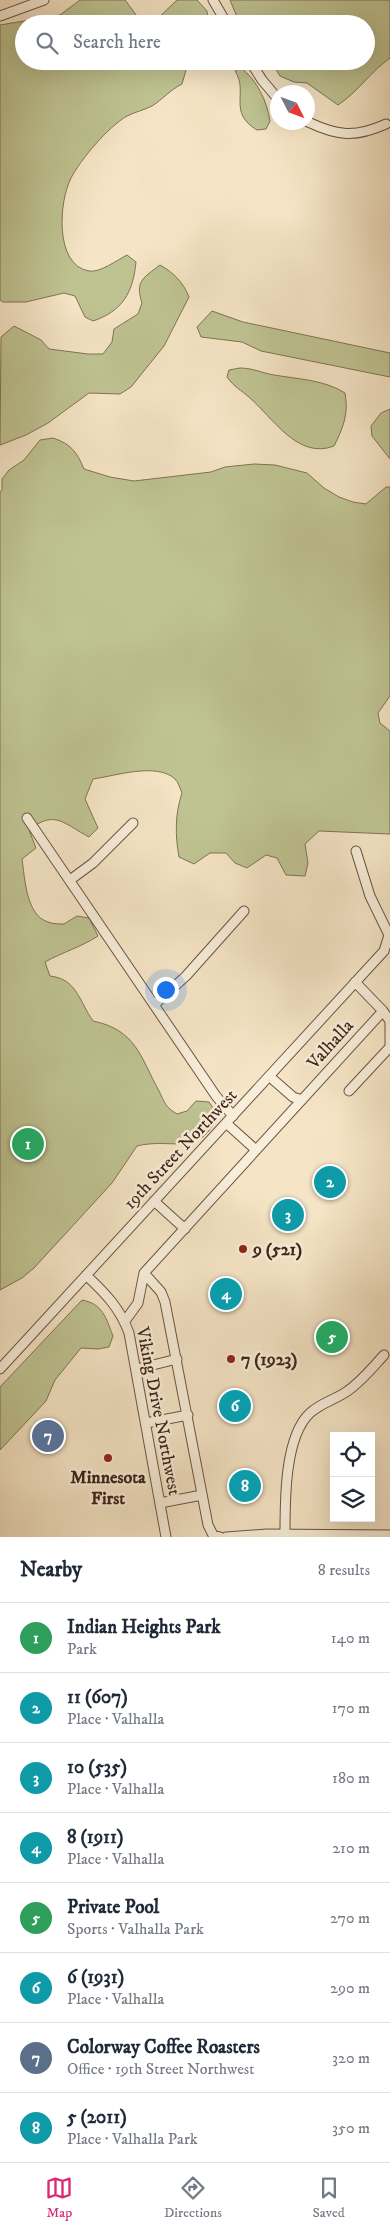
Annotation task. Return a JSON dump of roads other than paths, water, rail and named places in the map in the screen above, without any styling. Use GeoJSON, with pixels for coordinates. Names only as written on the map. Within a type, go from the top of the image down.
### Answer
{"type":"FeatureCollection","features":[{"type":"Feature","properties":{"kind":"street"},"geometry":{"type":"LineString","coordinates":[[0,16],[44,0]]}},
{"type":"Feature","properties":{"kind":"street"},"geometry":{"type":"LineString","coordinates":[[213,0],[222,15]]}},
{"type":"Feature","properties":{"kind":"street"},"geometry":{"type":"LineString","coordinates":[[256,70],[270,90]]}},
{"type":"Feature","properties":{"kind":"street"},"geometry":{"type":"LineString","coordinates":[[315,126],[324,130],[347,135],[360,134],[386,124]]}},
{"type":"Feature","properties":{"kind":"street"},"geometry":{"type":"LineString","coordinates":[[27,818],[216,1096],[233,1116]]}},
{"type":"Feature","properties":{"kind":"street"},"geometry":{"type":"LineString","coordinates":[[70,880],[93,863],[132,823]]}},
{"type":"Feature","properties":{"kind":"street","name":"19th Street Northwest"},"geometry":{"type":"LineString","coordinates":[[0,1368],[384,951],[389,936],[370,896],[356,851]]}},
{"type":"Feature","properties":{"kind":"street"},"geometry":{"type":"LineString","coordinates":[[154,1005],[186,976],[244,911]]}},
{"type":"Feature","properties":{"kind":"street"},"geometry":{"type":"LineString","coordinates":[[349,1091],[390,1047],[390,1021],[355,982]]}},
{"type":"Feature","properties":{"kind":"street","name":"Valhalla"},"geometry":{"type":"LineString","coordinates":[[144,1273],[383,1011]]}},
{"type":"Feature","properties":{"kind":"street"},"geometry":{"type":"LineString","coordinates":[[269,1076],[293,1097],[302,1100]]}},
{"type":"Feature","properties":{"kind":"street"},"geometry":{"type":"LineString","coordinates":[[226,1123],[256,1150]]}},
{"type":"Feature","properties":{"kind":"street"},"geometry":{"type":"LineString","coordinates":[[154,1201],[185,1229]]}},
{"type":"Feature","properties":{"kind":"street"},"geometry":{"type":"LineString","coordinates":[[125,1321],[138,1303],[144,1273]]}},
{"type":"Feature","properties":{"kind":"street"},"geometry":{"type":"LineString","coordinates":[[144,1273],[161,1292],[177,1359],[202,1495],[211,1532],[220,1537]]}},
{"type":"Feature","properties":{"kind":"street","name":"Viking Drive Northwest"},"geometry":{"type":"LineString","coordinates":[[86,1275],[113,1301],[125,1321],[137,1369],[166,1537]]}},
{"type":"Feature","properties":{"kind":"street"},"geometry":{"type":"LineString","coordinates":[[285,1535],[290,1456],[296,1430],[303,1420],[319,1406],[340,1396],[358,1383],[384,1354]]}},
{"type":"Feature","properties":{"kind":"street"},"geometry":{"type":"LineString","coordinates":[[137,1369],[177,1359]]}},
{"type":"Feature","properties":{"kind":"street"},"geometry":{"type":"LineString","coordinates":[[146,1423],[188,1415]]}},
{"type":"Feature","properties":{"kind":"street"},"geometry":{"type":"LineString","coordinates":[[160,1503],[202,1495]]}},
{"type":"Feature","properties":{"kind":"street"},"geometry":{"type":"LineString","coordinates":[[226,1537],[390,1534]]}},
{"type":"Feature","properties":{"kind":"water"},"geometry":{"type":"Polygon","coordinates":[[[329,1323],[335,1327],[336,1339],[346,1346],[341,1352],[334,1346],[321,1350],[317,1345],[320,1339],[328,1338],[323,1330],[329,1323]]]}},
{"type":"Feature","properties":{"kind":"place","name":"Indian Heights Park"},"geometry":{"type":"Point","coordinates":[28,1144]}},
{"type":"Feature","properties":{"kind":"place","name":"11 (607)"},"geometry":{"type":"Point","coordinates":[330,1182]}},
{"type":"Feature","properties":{"kind":"place","name":"10 (535)"},"geometry":{"type":"Point","coordinates":[288,1215]}},
{"type":"Feature","properties":{"kind":"place","name":"9 (521)"},"geometry":{"type":"Point","coordinates":[243,1249]}},
{"type":"Feature","properties":{"kind":"place","name":"8 (1911)"},"geometry":{"type":"Point","coordinates":[226,1294]}},
{"type":"Feature","properties":{"kind":"place","name":"Private Pool"},"geometry":{"type":"Point","coordinates":[332,1337]}},
{"type":"Feature","properties":{"kind":"place","name":"7 (1923)"},"geometry":{"type":"Point","coordinates":[231,1359]}},
{"type":"Feature","properties":{"kind":"place","name":"6 (1931)"},"geometry":{"type":"Point","coordinates":[235,1406]}},
{"type":"Feature","properties":{"kind":"place","name":"Colorway Coffee Roasters"},"geometry":{"type":"Point","coordinates":[48,1436]}},
{"type":"Feature","properties":{"kind":"place","name":"Minnesota First"},"geometry":{"type":"Point","coordinates":[108,1458]}},
{"type":"Feature","properties":{"kind":"place","name":"5 (2011)"},"geometry":{"type":"Point","coordinates":[245,1486]}}]}
